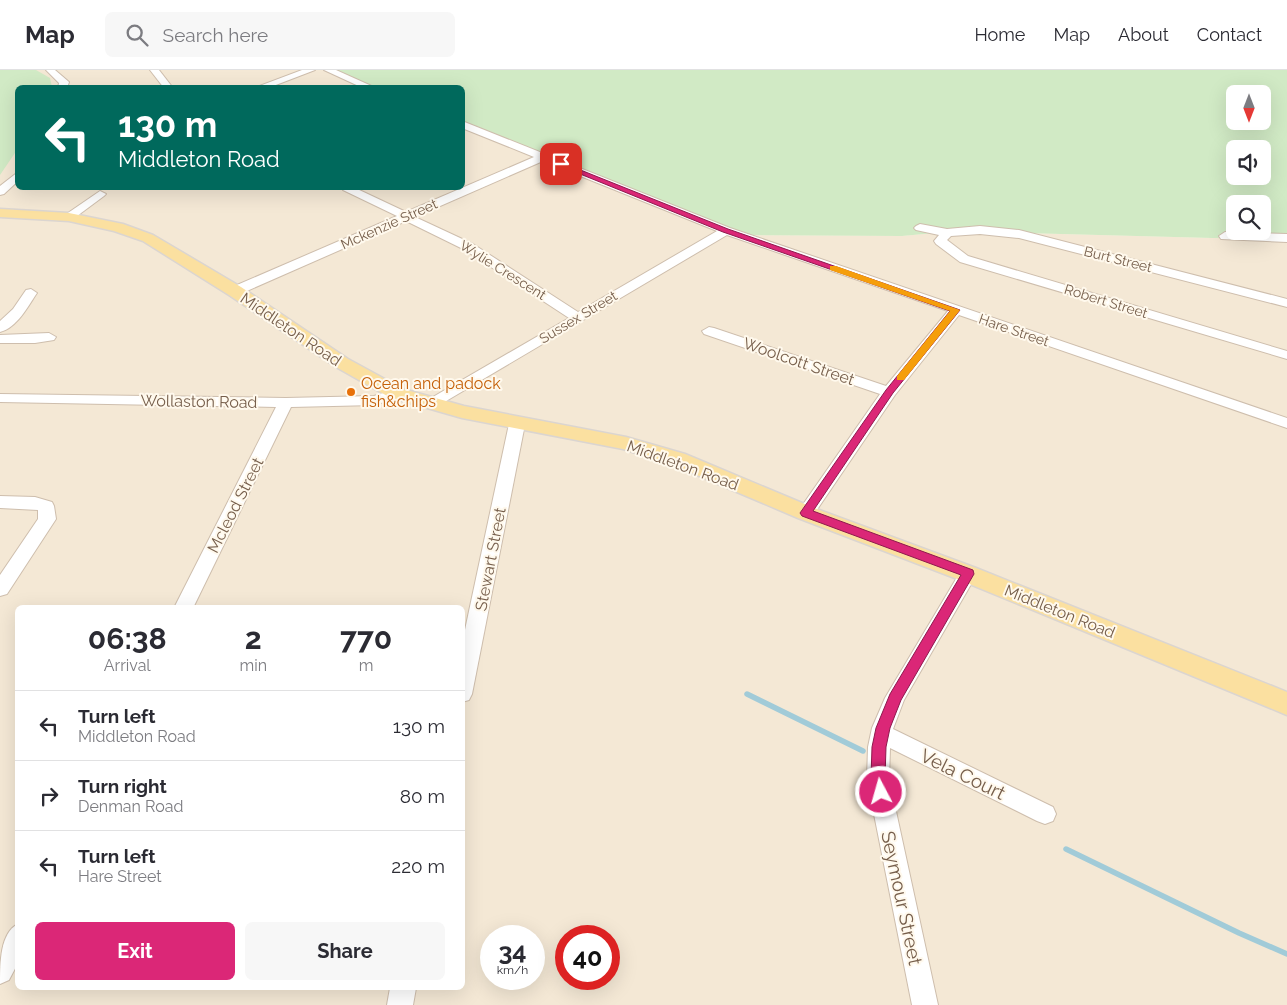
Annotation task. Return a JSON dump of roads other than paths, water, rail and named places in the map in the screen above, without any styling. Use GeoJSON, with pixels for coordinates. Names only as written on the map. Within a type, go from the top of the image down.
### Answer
{"type":"FeatureCollection","features":[{"type":"Feature","properties":{"kind":"main road","name":"Middleton Road"},"geometry":{"type":"LineString","coordinates":[[0,213],[69,218],[118,227],[148,238],[235,291],[342,363],[396,393],[431,404],[517,424],[626,443],[678,460],[806,513],[968,574],[1287,704]]}},
{"type":"Feature","properties":{"kind":"street"},"geometry":{"type":"LineString","coordinates":[[50,70],[64,82],[63,85]]}},
{"type":"Feature","properties":{"kind":"street"},"geometry":{"type":"LineString","coordinates":[[154,70],[166,85]]}},
{"type":"Feature","properties":{"kind":"street"},"geometry":{"type":"LineString","coordinates":[[267,85],[311,70]]}},
{"type":"Feature","properties":{"kind":"street"},"geometry":{"type":"LineString","coordinates":[[328,70],[365,85]]}},
{"type":"Feature","properties":{"kind":"street","name":"Hare Street"},"geometry":{"type":"LineString","coordinates":[[465,125],[726,231],[1287,423]]}},
{"type":"Feature","properties":{"kind":"street","name":"Mckenzie Street"},"geometry":{"type":"LineString","coordinates":[[235,291],[543,157]]}},
{"type":"Feature","properties":{"kind":"street"},"geometry":{"type":"LineString","coordinates":[[0,192],[15,178]]}},
{"type":"Feature","properties":{"kind":"street","name":"Wylie Crescent"},"geometry":{"type":"LineString","coordinates":[[351,190],[469,247],[577,317]]}},
{"type":"Feature","properties":{"kind":"street"},"geometry":{"type":"LineString","coordinates":[[69,218],[100,194]]}},
{"type":"Feature","properties":{"kind":"street","name":"Burt Street"},"geometry":{"type":"LineString","coordinates":[[920,228],[947,233],[980,230],[1019,234],[1287,303]]}},
{"type":"Feature","properties":{"kind":"street","name":"Sussex Street"},"geometry":{"type":"LineString","coordinates":[[431,404],[726,231]]}},
{"type":"Feature","properties":{"kind":"street","name":"Robert Street"},"geometry":{"type":"LineString","coordinates":[[947,233],[940,241],[964,259],[1287,355]]}},
{"type":"Feature","properties":{"kind":"street"},"geometry":{"type":"LineString","coordinates":[[1225,236],[1287,238]]}},
{"type":"Feature","properties":{"kind":"street"},"geometry":{"type":"LineString","coordinates":[[0,328],[18,312],[31,293]]}},
{"type":"Feature","properties":{"kind":"street"},"geometry":{"type":"LineString","coordinates":[[806,513],[889,392],[956,310]]}},
{"type":"Feature","properties":{"kind":"street","name":"Woolcott Street"},"geometry":{"type":"LineString","coordinates":[[709,331],[889,392]]}},
{"type":"Feature","properties":{"kind":"street"},"geometry":{"type":"LineString","coordinates":[[0,339],[49,337]]}},
{"type":"Feature","properties":{"kind":"street","name":"Wollaston Road"},"geometry":{"type":"LineString","coordinates":[[0,398],[286,403],[375,400],[396,393]]}},
{"type":"Feature","properties":{"kind":"street","name":"Mcleod Street"},"geometry":{"type":"LineString","coordinates":[[185,605],[286,403]]}},
{"type":"Feature","properties":{"kind":"street","name":"Stewart Street"},"geometry":{"type":"LineString","coordinates":[[465,679],[517,424]]}},
{"type":"Feature","properties":{"kind":"street"},"geometry":{"type":"LineString","coordinates":[[0,502],[35,503],[46,506],[47,519],[0,589]]}},
{"type":"Feature","properties":{"kind":"street","name":"Seymour Street"},"geometry":{"type":"LineString","coordinates":[[925,1005],[878,778],[882,734],[895,698],[968,574]]}},
{"type":"Feature","properties":{"kind":"street","name":"Vela Court"},"geometry":{"type":"LineString","coordinates":[[882,734],[1044,814]]}},
{"type":"Feature","properties":{"kind":"street"},"geometry":{"type":"LineString","coordinates":[[0,971],[15,942]]}},
{"type":"Feature","properties":{"kind":"street"},"geometry":{"type":"LineString","coordinates":[[400,1005],[403,990]]}},
{"type":"Feature","properties":{"kind":"waterway"},"geometry":{"type":"LineString","coordinates":[[747,694],[863,751]]}},
{"type":"Feature","properties":{"kind":"waterway"},"geometry":{"type":"LineString","coordinates":[[1066,849],[1239,933],[1287,954]]}},
{"type":"Feature","properties":{"kind":"place","name":"Ocean and padock fish&chips"},"geometry":{"type":"Point","coordinates":[351,392]}}]}
